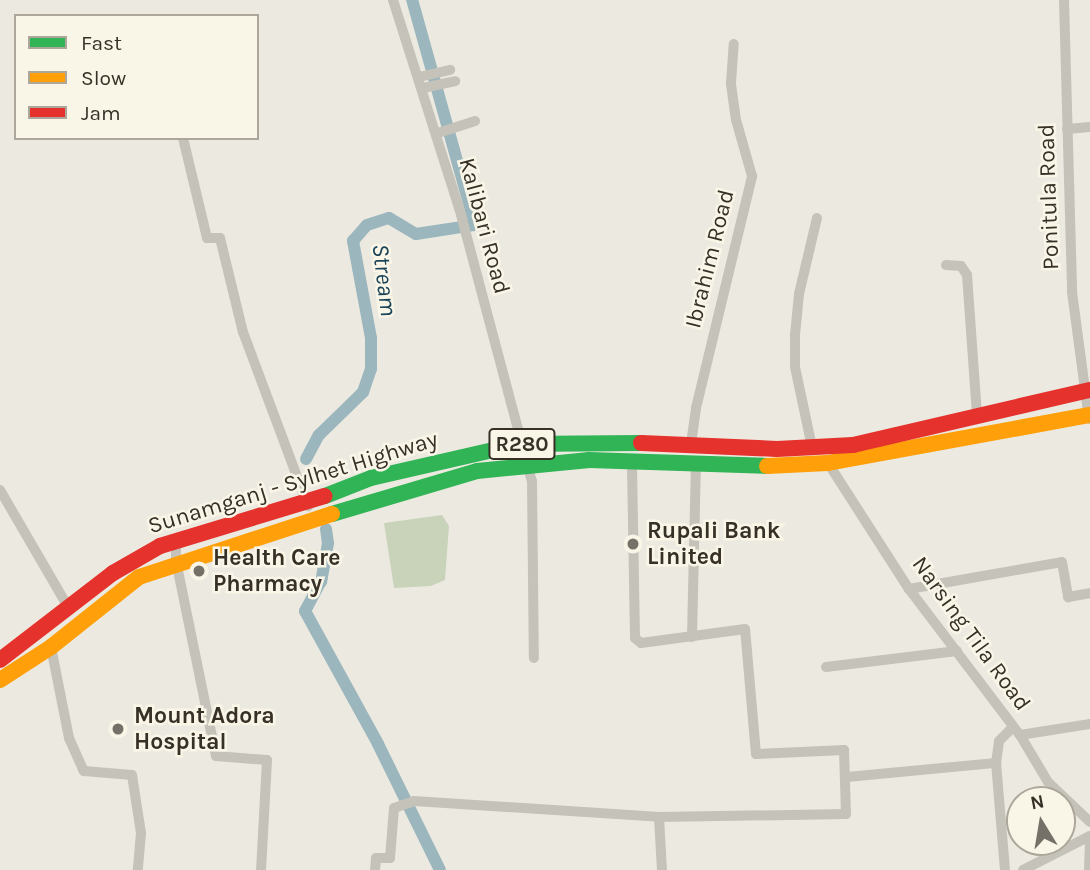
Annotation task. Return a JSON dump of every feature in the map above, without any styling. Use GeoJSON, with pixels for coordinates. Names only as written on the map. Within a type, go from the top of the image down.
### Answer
{"type":"FeatureCollection","features":[{"type":"Feature","properties":{"kind":"main road","name":"Sunamganj - Sylhet Highway"},"geometry":{"type":"LineString","coordinates":[[0,660],[137,557],[176,539],[296,507],[306,500],[371,478],[519,444],[812,447],[853,445],[1086,391]]}},
{"type":"Feature","properties":{"kind":"main road","name":"Sunamganj - Sylhet Highway"},"geometry":{"type":"LineString","coordinates":[[0,680],[51,647],[94,608],[139,577],[176,561],[477,471],[589,460],[632,463],[696,462],[746,467],[828,463],[1090,417]]}},
{"type":"Feature","properties":{"kind":"street","name":"Kalibari Road"},"geometry":{"type":"LineString","coordinates":[[393,0],[438,133],[531,481],[534,658]]}},
{"type":"Feature","properties":{"kind":"street","name":"Ponitula Road"},"geometry":{"type":"LineString","coordinates":[[1065,0],[1072,292],[1090,417]]}},
{"type":"Feature","properties":{"kind":"street","name":"Ibrahim Road"},"geometry":{"type":"LineString","coordinates":[[691,444],[696,408],[752,176],[745,163],[736,120],[731,83],[734,44]]}},
{"type":"Feature","properties":{"kind":"street"},"geometry":{"type":"LineString","coordinates":[[421,82],[452,76]]}},
{"type":"Feature","properties":{"kind":"street"},"geometry":{"type":"LineString","coordinates":[[438,133],[475,121]]}},
{"type":"Feature","properties":{"kind":"street"},"geometry":{"type":"LineString","coordinates":[[1068,129],[1090,128]]}},
{"type":"Feature","properties":{"kind":"street"},"geometry":{"type":"LineString","coordinates":[[183,140],[207,238],[220,238],[243,332],[312,519]]}},
{"type":"Feature","properties":{"kind":"street"},"geometry":{"type":"LineString","coordinates":[[812,447],[794,367],[799,294],[817,218]]}},
{"type":"Feature","properties":{"kind":"street"},"geometry":{"type":"LineString","coordinates":[[946,265],[961,266],[967,275],[977,415]]}},
{"type":"Feature","properties":{"kind":"street"},"geometry":{"type":"LineString","coordinates":[[692,636],[696,462]]}},
{"type":"Feature","properties":{"kind":"street"},"geometry":{"type":"LineString","coordinates":[[375,870],[376,858],[390,858],[394,808],[414,801],[659,817],[837,817],[846,814],[849,807],[846,754],[840,748],[756,754],[745,629],[640,643],[635,638],[632,463]]}},
{"type":"Feature","properties":{"kind":"street","name":"Narsing Tila Road"},"geometry":{"type":"LineString","coordinates":[[828,463],[909,589],[1016,732],[1048,782],[1090,821]]}},
{"type":"Feature","properties":{"kind":"street"},"geometry":{"type":"LineString","coordinates":[[0,491],[68,607]]}},
{"type":"Feature","properties":{"kind":"street"},"geometry":{"type":"LineString","coordinates":[[176,539],[176,561],[216,756],[267,760],[261,870]]}},
{"type":"Feature","properties":{"kind":"street"},"geometry":{"type":"LineString","coordinates":[[909,589],[1062,562],[1068,597],[1090,593]]}},
{"type":"Feature","properties":{"kind":"street"},"geometry":{"type":"LineString","coordinates":[[51,647],[69,738],[84,771],[132,775],[141,833],[143,869]]}},
{"type":"Feature","properties":{"kind":"street"},"geometry":{"type":"LineString","coordinates":[[826,667],[957,651]]}},
{"type":"Feature","properties":{"kind":"street"},"geometry":{"type":"LineString","coordinates":[[1005,870],[996,763],[999,741],[1016,732],[1090,724]]}},
{"type":"Feature","properties":{"kind":"street"},"geometry":{"type":"LineString","coordinates":[[847,777],[996,763]]}},
{"type":"Feature","properties":{"kind":"street"},"geometry":{"type":"LineString","coordinates":[[659,817],[662,870]]}},
{"type":"Feature","properties":{"kind":"street"},"geometry":{"type":"LineString","coordinates":[[1023,870],[1090,836]]}},
{"type":"Feature","properties":{"kind":"street"},"geometry":{"type":"LineString","coordinates":[[1088,870],[1090,836]]}},
{"type":"Feature","properties":{"kind":"green space"},"geometry":{"type":"Polygon","coordinates":[[[442,515],[449,526],[445,580],[431,586],[394,588],[384,523],[442,515]]]}},
{"type":"Feature","properties":{"kind":"waterway","name":"Stream"},"geometry":{"type":"LineString","coordinates":[[306,459],[319,435],[363,392],[371,369],[371,338],[353,241],[367,225],[389,218],[416,234],[475,225],[412,0]]}},
{"type":"Feature","properties":{"kind":"waterway"},"geometry":{"type":"LineString","coordinates":[[326,529],[328,543],[321,581],[305,611],[378,744],[440,870]]}},
{"type":"Feature","properties":{"kind":"traffic: fast"},"geometry":{"type":"LineString","coordinates":[[325,496],[371,478],[519,444],[641,443]]}},
{"type":"Feature","properties":{"kind":"traffic: fast"},"geometry":{"type":"LineString","coordinates":[[332,514],[477,471],[589,460],[767,466]]}},
{"type":"Feature","properties":{"kind":"traffic: slow"},"geometry":{"type":"LineString","coordinates":[[767,466],[828,463],[1090,415]]}},
{"type":"Feature","properties":{"kind":"traffic: slow"},"geometry":{"type":"LineString","coordinates":[[0,680],[51,647],[139,577],[332,514]]}},
{"type":"Feature","properties":{"kind":"traffic: jam"},"geometry":{"type":"LineString","coordinates":[[641,443],[777,449],[853,445],[1090,390]]}},
{"type":"Feature","properties":{"kind":"traffic: jam"},"geometry":{"type":"LineString","coordinates":[[0,660],[113,573],[160,546],[325,496]]}},
{"type":"Feature","properties":{"kind":"place","name":"Rupali Bank Linited"},"geometry":{"type":"Point","coordinates":[633,544]}},
{"type":"Feature","properties":{"kind":"place","name":"Health Care Pharmacy"},"geometry":{"type":"Point","coordinates":[199,571]}},
{"type":"Feature","properties":{"kind":"place","name":"Mount Adora Hospital"},"geometry":{"type":"Point","coordinates":[118,729]}}]}
